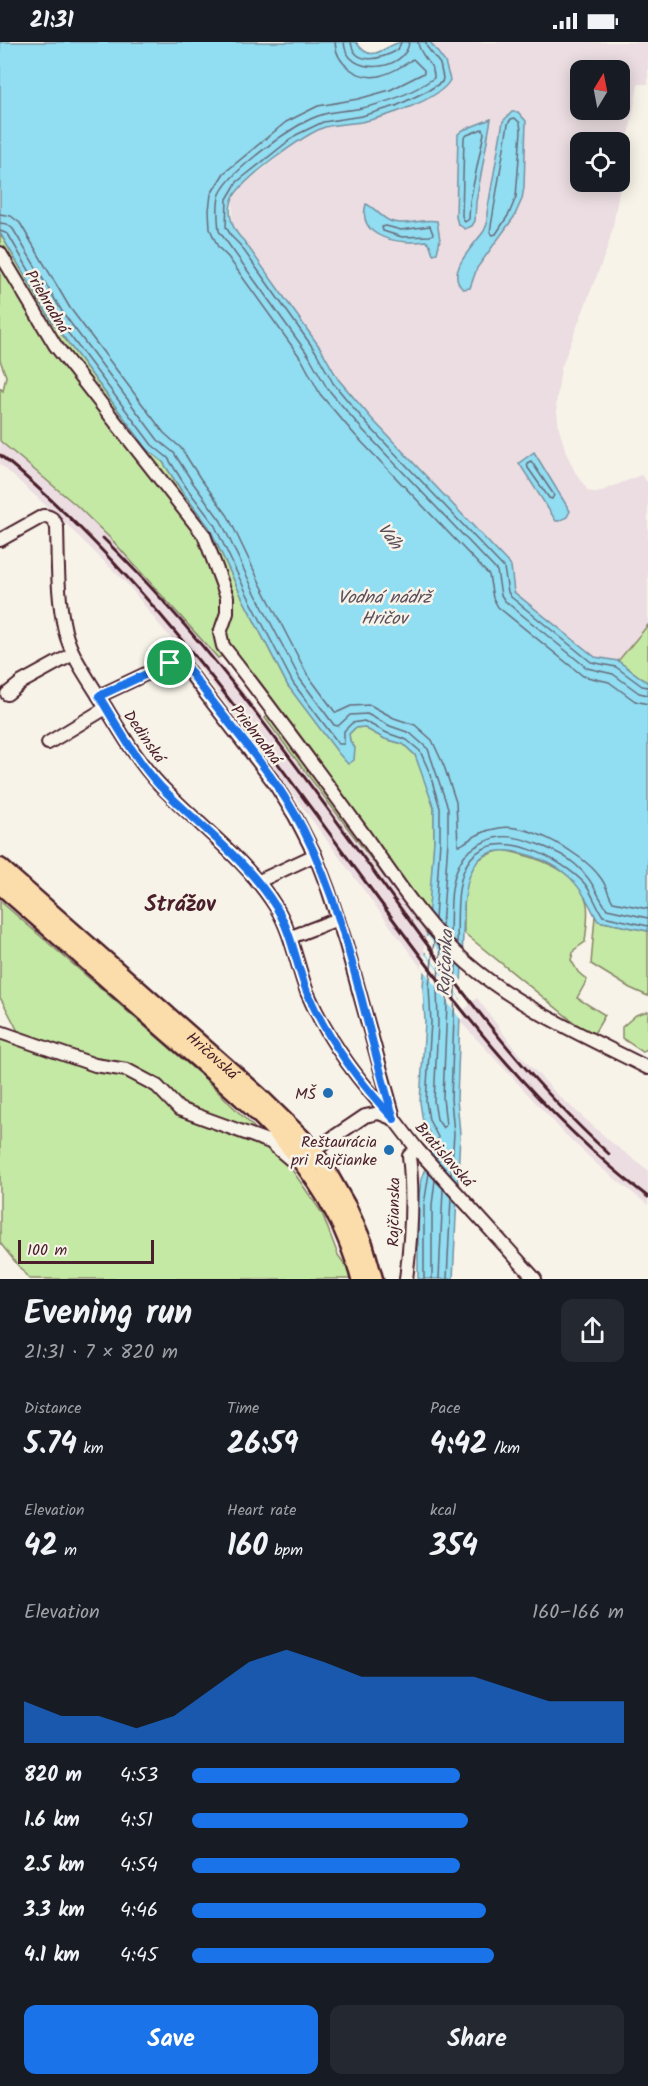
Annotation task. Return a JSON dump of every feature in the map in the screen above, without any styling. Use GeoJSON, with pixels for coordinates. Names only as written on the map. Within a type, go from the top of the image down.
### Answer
{"type":"FeatureCollection","features":[{"type":"Feature","properties":{"kind":"main road","name":"Hričovská"},"geometry":{"type":"LineString","coordinates":[[0,872],[257,1094],[313,1151],[330,1175],[348,1208],[364,1244],[374,1279]]}},
{"type":"Feature","properties":{"kind":"main road","name":"Hričovská"},"geometry":{"type":"LineString","coordinates":[[0,872],[279,1134],[301,1158],[327,1199],[344,1233],[360,1279]]}},
{"type":"Feature","properties":{"kind":"street","name":"Priehradná"},"geometry":{"type":"LineString","coordinates":[[0,253],[56,345],[204,535],[227,601],[226,616],[220,636],[223,646],[274,711],[426,920],[467,963],[490,981],[523,1002],[648,1068]]}},
{"type":"Feature","properties":{"kind":"street","name":"Dedinská"},"geometry":{"type":"LineString","coordinates":[[0,540],[43,516],[49,516],[54,520],[57,527],[59,597],[65,629],[73,654],[126,739],[159,784],[257,882],[276,907],[291,937],[299,971],[327,1030],[365,1086],[394,1119]]}},
{"type":"Feature","properties":{"kind":"street"},"geometry":{"type":"LineString","coordinates":[[7,694],[22,682],[73,654]]}},
{"type":"Feature","properties":{"kind":"street","name":"Priehradná"},"geometry":{"type":"LineString","coordinates":[[99,696],[164,665],[174,663],[185,665],[273,781],[296,816],[328,889],[394,1119]]}},
{"type":"Feature","properties":{"kind":"street"},"geometry":{"type":"LineString","coordinates":[[48,744],[106,708]]}},
{"type":"Feature","properties":{"kind":"street"},"geometry":{"type":"LineString","coordinates":[[257,882],[315,855]]}},
{"type":"Feature","properties":{"kind":"street"},"geometry":{"type":"LineString","coordinates":[[291,937],[338,919]]}},
{"type":"Feature","properties":{"kind":"street"},"geometry":{"type":"LineString","coordinates":[[0,1032],[95,1065],[127,1070],[157,1086],[179,1109],[261,1138],[278,1147],[297,1167],[324,1209],[342,1248],[351,1279]]}},
{"type":"Feature","properties":{"kind":"street","name":"Bratislavská"},"geometry":{"type":"LineString","coordinates":[[313,1151],[365,1116],[379,1113],[394,1119],[420,1152],[535,1279]]}},
{"type":"Feature","properties":{"kind":"street","name":"Rajčianska"},"geometry":{"type":"LineString","coordinates":[[406,1279],[410,1246],[412,1179],[410,1156],[420,1152]]}},
{"type":"Feature","properties":{"kind":"shaded area"},"geometry":{"type":"Polygon","coordinates":[[[430,42],[648,42],[648,84],[638,84],[630,132],[570,132],[570,192],[619,192],[607,249],[561,368],[556,404],[559,429],[566,452],[575,472],[588,491],[597,493],[641,475],[648,483],[648,625],[618,661],[595,657],[514,592],[510,565],[372,419],[338,379],[321,349],[245,241],[232,227],[233,200],[242,186],[299,140],[325,127],[363,121],[398,111],[441,90],[449,79],[442,57],[430,42]],[[512,112],[503,121],[487,224],[458,269],[471,284],[477,268],[497,242],[518,112],[512,112]],[[458,134],[456,217],[476,213],[476,202],[458,134]],[[370,205],[365,206],[365,215],[371,229],[378,236],[402,243],[425,241],[430,245],[431,251],[433,220],[401,224],[378,214],[370,205]]]}},
{"type":"Feature","properties":{"kind":"shaded area"},"geometry":{"type":"Polygon","coordinates":[[[0,441],[54,486],[112,540],[218,658],[428,935],[425,973],[202,671],[161,627],[129,586],[62,520],[0,464],[0,441]]]}},
{"type":"Feature","properties":{"kind":"shaded area"},"geometry":{"type":"Polygon","coordinates":[[[477,998],[518,1053],[557,1094],[612,1143],[648,1170],[648,1205],[600,1167],[566,1135],[456,1017],[477,998]]]}},
{"type":"Feature","properties":{"kind":"green space"},"geometry":{"type":"Polygon","coordinates":[[[0,233],[51,320],[148,450],[163,462],[209,527],[288,686],[355,748],[350,741],[349,734],[355,728],[363,727],[385,739],[403,744],[415,755],[434,808],[428,935],[265,718],[268,715],[222,656],[218,658],[112,540],[76,505],[0,441],[0,388],[3,391],[6,376],[0,360],[0,233]]]}},
{"type":"Feature","properties":{"kind":"green space"},"geometry":{"type":"Polygon","coordinates":[[[648,625],[648,683],[618,661],[648,625]]]}},
{"type":"Feature","properties":{"kind":"green space"},"geometry":{"type":"Polygon","coordinates":[[[503,850],[552,865],[573,880],[581,889],[588,910],[585,942],[574,950],[571,960],[578,972],[587,980],[577,998],[605,1015],[592,1037],[464,933],[466,886],[471,869],[482,857],[503,850]]]}},
{"type":"Feature","properties":{"kind":"green space"},"geometry":{"type":"Polygon","coordinates":[[[0,901],[202,1076],[281,1154],[322,1213],[338,1255],[355,1279],[29,1279],[0,1243],[0,1038],[19,1046],[24,1044],[0,998],[0,901]]]}},
{"type":"Feature","properties":{"kind":"green space"},"geometry":{"type":"Polygon","coordinates":[[[595,916],[599,921],[648,931],[648,996],[630,988],[591,964],[595,916]]]}},
{"type":"Feature","properties":{"kind":"green space"},"geometry":{"type":"Polygon","coordinates":[[[648,1011],[648,1048],[643,1052],[622,1038],[622,1027],[636,1015],[648,1011]]]}},
{"type":"Feature","properties":{"kind":"water","name":"Vodná nádrž Hričov"},"geometry":{"type":"Polygon","coordinates":[[[0,42],[356,42],[362,49],[373,54],[401,42],[430,42],[445,62],[450,80],[435,94],[410,107],[382,117],[329,126],[316,131],[259,170],[237,192],[232,200],[230,212],[237,233],[321,349],[338,379],[372,419],[511,566],[514,592],[595,657],[618,661],[648,683],[648,931],[598,921],[577,885],[567,875],[547,862],[534,857],[507,851],[494,852],[483,856],[475,865],[469,879],[464,905],[457,1099],[460,1134],[453,1279],[418,1279],[418,1204],[421,1179],[433,1148],[432,1138],[423,1122],[420,1102],[425,1022],[423,987],[434,840],[434,808],[415,755],[403,744],[385,739],[363,727],[355,728],[349,734],[350,741],[355,748],[354,760],[348,764],[339,754],[288,686],[209,527],[163,462],[148,450],[51,320],[0,233],[0,42]]]}},
{"type":"Feature","properties":{"kind":"water"},"geometry":{"type":"Polygon","coordinates":[[[512,112],[518,112],[526,121],[522,199],[514,217],[477,268],[470,288],[463,289],[458,282],[459,267],[487,224],[503,121],[512,112]]]}},
{"type":"Feature","properties":{"kind":"water"},"geometry":{"type":"Polygon","coordinates":[[[491,119],[476,202],[475,221],[472,226],[465,229],[458,224],[456,217],[458,134],[491,119]]]}},
{"type":"Feature","properties":{"kind":"water"},"geometry":{"type":"Polygon","coordinates":[[[366,204],[393,222],[437,221],[440,240],[437,253],[433,254],[426,241],[393,240],[374,232],[365,216],[366,204]]]}},
{"type":"Feature","properties":{"kind":"water"},"geometry":{"type":"Polygon","coordinates":[[[534,452],[570,511],[567,517],[559,521],[556,521],[519,463],[534,452]]]}},
{"type":"Feature","properties":{"kind":"pier"},"geometry":{"type":"Polygon","coordinates":[[[428,936],[465,985],[463,1002],[424,950],[425,938],[428,936]]]}},
{"type":"Feature","properties":{"kind":"pier"},"geometry":{"type":"Polygon","coordinates":[[[425,954],[464,1004],[461,1020],[422,968],[425,954]]]}},
{"type":"Feature","properties":{"kind":"railway"},"geometry":{"type":"LineString","coordinates":[[0,455],[54,502],[104,552],[197,658],[431,970],[496,1051],[567,1127],[648,1197]]}},
{"type":"Feature","properties":{"kind":"railway"},"geometry":{"type":"LineString","coordinates":[[103,538],[186,627],[264,723],[432,951],[503,1042],[554,1100],[609,1154]]}},
{"type":"Feature","properties":{"kind":"place","name":"MŠ"},"geometry":{"type":"Point","coordinates":[328,1093]}},
{"type":"Feature","properties":{"kind":"place","name":"Reštaurácia pri Rajčianke"},"geometry":{"type":"Point","coordinates":[389,1150]}},
{"type":"Feature","properties":{"kind":"district","name":"Strážov"},"geometry":{"type":"Point","coordinates":[180,903]}},
{"type":"Feature","properties":{"kind":"route"},"geometry":{"type":"LineString","coordinates":[[170,663],[181,663],[187,667],[211,702],[273,781],[302,828],[324,875],[346,944],[394,1119],[365,1086],[327,1030],[308,994],[299,971],[291,937],[276,907],[257,882],[159,784],[126,739],[99,696],[170,663]]}},
{"type":"Feature","properties":{"kind":"water label","name":"Váh"},"geometry":{"type":"Point","coordinates":[390,536]}},
{"type":"Feature","properties":{"kind":"water label","name":"Rajčanka"},"geometry":{"type":"Point","coordinates":[445,963]}}]}
